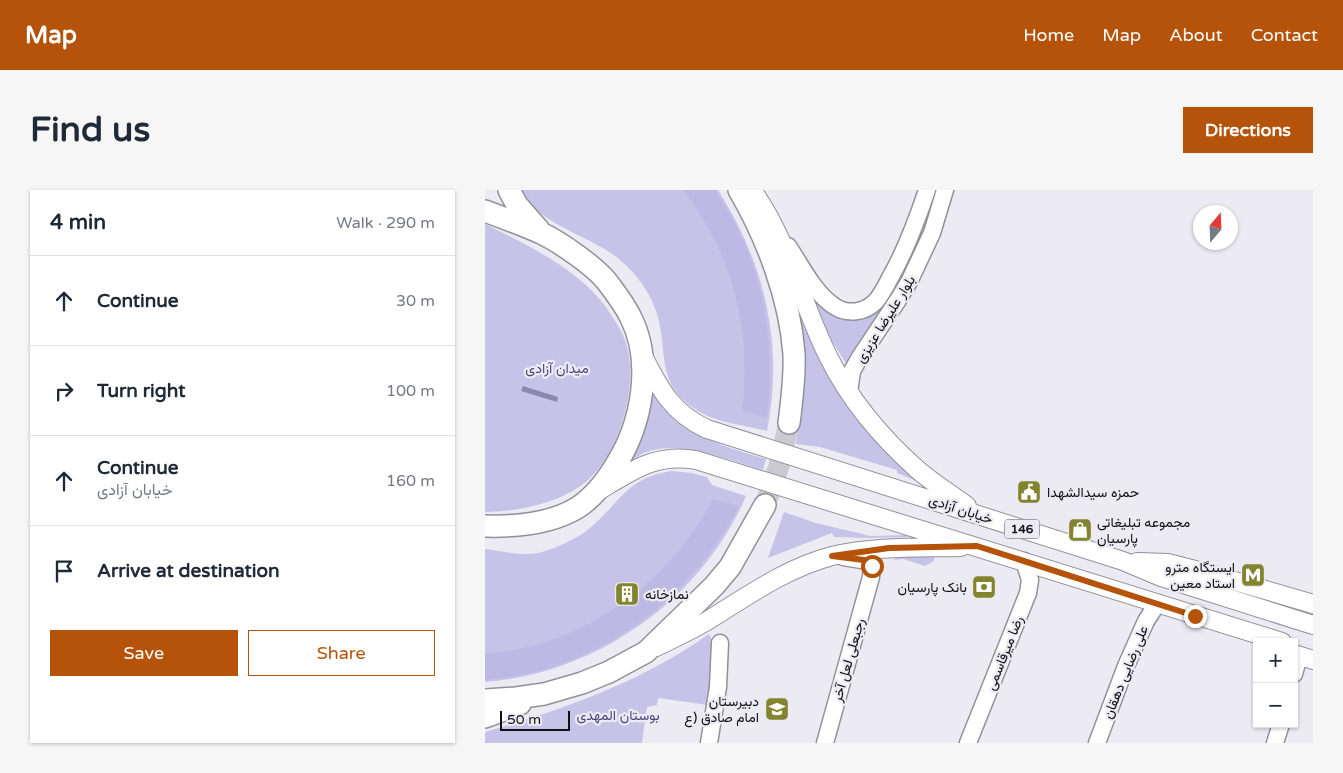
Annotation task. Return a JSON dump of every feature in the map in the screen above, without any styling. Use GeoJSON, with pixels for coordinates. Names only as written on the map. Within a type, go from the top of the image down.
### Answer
{"type":"FeatureCollection","features":[{"type":"Feature","properties":{"kind":"highway"},"geometry":{"type":"LineString","coordinates":[[509,190],[517,206],[543,234]]}},
{"type":"Feature","properties":{"kind":"highway"},"geometry":{"type":"LineString","coordinates":[[739,190],[765,243],[786,307],[794,353],[793,394],[789,423]]}},
{"type":"Feature","properties":{"kind":"highway"},"geometry":{"type":"LineString","coordinates":[[485,210],[543,234],[582,259],[607,281],[632,318],[641,352],[643,384],[641,400],[627,446],[611,474],[595,493],[576,508],[554,519],[491,528]]}},
{"type":"Feature","properties":{"kind":"highway"},"geometry":{"type":"LineString","coordinates":[[485,717],[544,694],[582,683],[609,672],[646,652],[714,586],[730,567],[765,505]]}},
{"type":"Feature","properties":{"kind":"highway"},"geometry":{"type":"LineString","coordinates":[[485,700],[544,694]]}},
{"type":"Feature","properties":{"kind":"main road"},"geometry":{"type":"LineString","coordinates":[[752,190],[778,233],[829,358],[849,392],[867,417],[918,470],[982,516]]}},
{"type":"Feature","properties":{"kind":"main road","name":"خیابان آزادی"},"geometry":{"type":"LineString","coordinates":[[641,352],[672,405],[691,422],[730,437],[982,516],[1123,562],[1161,577],[1313,625]]}},
{"type":"Feature","properties":{"kind":"main road","name":"146"},"geometry":{"type":"LineString","coordinates":[[595,493],[645,464],[661,459],[683,458],[731,470],[1269,638]]}},
{"type":"Feature","properties":{"kind":"main road"},"geometry":{"type":"LineString","coordinates":[[646,652],[694,628],[769,582],[797,568],[832,556],[889,548],[977,546]]}},
{"type":"Feature","properties":{"kind":"main road"},"geometry":{"type":"LineString","coordinates":[[1123,562],[1167,563],[1313,604]]}},
{"type":"Feature","properties":{"kind":"main road"},"geometry":{"type":"LineString","coordinates":[[1195,616],[1253,640]]}},
{"type":"Feature","properties":{"kind":"street","name":"بلوار علیرضا عزیزی"},"geometry":{"type":"LineString","coordinates":[[778,233],[831,304],[842,310],[858,311],[875,301],[894,271],[912,232],[927,190]]}},
{"type":"Feature","properties":{"kind":"street","name":"بلوار علیرضا عزیزی"},"geometry":{"type":"LineString","coordinates":[[849,392],[852,371],[859,357],[910,280],[933,233],[945,190]]}},
{"type":"Feature","properties":{"kind":"street"},"geometry":{"type":"LineString","coordinates":[[894,271],[910,280]]}},
{"type":"Feature","properties":{"kind":"street","name":"رجبعلی لعل آخر"},"geometry":{"type":"LineString","coordinates":[[825,743],[871,577],[872,566],[867,561],[858,558],[832,556]]}},
{"type":"Feature","properties":{"kind":"street","name":"رضا میرقاسمی"},"geometry":{"type":"LineString","coordinates":[[968,743],[1028,593],[1030,580],[1024,562]]}},
{"type":"Feature","properties":{"kind":"street","name":"علی رضایی دهقان"},"geometry":{"type":"LineString","coordinates":[[1097,743],[1125,666],[1146,620],[1157,604]]}},
{"type":"Feature","properties":{"kind":"street"},"geometry":{"type":"LineString","coordinates":[[709,743],[718,687],[720,643]]}},
{"type":"Feature","properties":{"kind":"street"},"geometry":{"type":"LineString","coordinates":[[1298,665],[1303,653]]}},
{"type":"Feature","properties":{"kind":"street"},"geometry":{"type":"LineString","coordinates":[[1275,743],[1280,728]]}},
{"type":"Feature","properties":{"kind":"green space"},"geometry":{"type":"Polygon","coordinates":[[[521,190],[718,190],[748,247],[759,276],[767,306],[773,367],[772,399],[767,431],[714,418],[698,411],[685,402],[670,382],[664,360],[659,321],[653,303],[639,279],[608,251],[550,220],[538,211],[521,190]]]}},
{"type":"Feature","properties":{"kind":"green space","name":"میدان آزادی"},"geometry":{"type":"Polygon","coordinates":[[[485,224],[566,269],[594,293],[606,307],[625,340],[629,358],[630,377],[628,399],[623,420],[605,459],[593,475],[579,487],[558,498],[521,509],[485,512],[485,224]]]}},
{"type":"Feature","properties":{"kind":"green space"},"geometry":{"type":"Polygon","coordinates":[[[774,233],[827,369],[942,492],[897,473],[897,470],[820,447],[796,444],[799,420],[774,233]]]}},
{"type":"Feature","properties":{"kind":"green space"},"geometry":{"type":"Polygon","coordinates":[[[804,278],[841,316],[897,279],[901,281],[847,365],[827,333],[804,278]]]}},
{"type":"Feature","properties":{"kind":"green space"},"geometry":{"type":"Polygon","coordinates":[[[653,385],[660,401],[671,415],[684,426],[716,443],[766,459],[763,470],[703,452],[672,448],[657,449],[644,453],[629,465],[647,421],[653,385]]]}},
{"type":"Feature","properties":{"kind":"green space"},"geometry":{"type":"Polygon","coordinates":[[[672,471],[707,477],[712,485],[746,496],[727,533],[702,567],[673,598],[641,625],[605,647],[566,664],[526,676],[485,682],[485,549],[528,554],[542,552],[561,545],[590,528],[634,485],[657,474],[672,471]]]}},
{"type":"Feature","properties":{"kind":"green space"},"geometry":{"type":"Polygon","coordinates":[[[784,512],[816,523],[871,536],[905,535],[912,537],[834,537],[832,533],[768,558],[784,512]]]}},
{"type":"Feature","properties":{"kind":"green space"},"geometry":{"type":"Polygon","coordinates":[[[935,556],[934,561],[925,566],[903,559],[894,560],[897,557],[935,556]]]}},
{"type":"Feature","properties":{"kind":"green space","name":"بوستان المهدی"},"geometry":{"type":"Polygon","coordinates":[[[709,634],[714,644],[708,705],[658,698],[657,705],[647,707],[642,743],[485,743],[485,732],[573,704],[629,680],[657,666],[709,634]]]}},
{"type":"Feature","properties":{"kind":"shaded area"},"geometry":{"type":"Polygon","coordinates":[[[683,190],[715,190],[731,216],[755,270],[767,328],[770,358],[767,418],[742,411],[744,352],[741,323],[735,295],[715,240],[683,190]]]}},
{"type":"Feature","properties":{"kind":"shaded area"},"geometry":{"type":"Polygon","coordinates":[[[523,386],[558,397],[557,402],[521,391],[523,386]]]}},
{"type":"Feature","properties":{"kind":"shaded area"},"geometry":{"type":"Polygon","coordinates":[[[713,499],[739,506],[718,541],[694,573],[666,601],[635,626],[600,647],[564,663],[525,674],[485,680],[485,654],[521,649],[555,638],[588,624],[619,605],[647,583],[672,558],[695,530],[713,499]]]}},
{"type":"Feature","properties":{"kind":"tunnel"},"geometry":{"type":"LineString","coordinates":[[765,505],[779,466],[789,423]]}},
{"type":"Feature","properties":{"kind":"place","name":"حمزه سیدالشهدا"},"geometry":{"type":"Point","coordinates":[1029,492]}},
{"type":"Feature","properties":{"kind":"place","name":"مجموعه تبلیغاتی پارسیان"},"geometry":{"type":"Point","coordinates":[1080,530]}},
{"type":"Feature","properties":{"kind":"place","name":"ایستگاه مترو استاد معین"},"geometry":{"type":"Point","coordinates":[1253,575]}},
{"type":"Feature","properties":{"kind":"place","name":"بانک پارسیان"},"geometry":{"type":"Point","coordinates":[984,587]}},
{"type":"Feature","properties":{"kind":"place","name":"نمازخانه"},"geometry":{"type":"Point","coordinates":[627,594]}},
{"type":"Feature","properties":{"kind":"place","name":"دبیرستان امام صادق (ع"},"geometry":{"type":"Point","coordinates":[777,709]}},
{"type":"Feature","properties":{"kind":"route"},"geometry":{"type":"LineString","coordinates":[[872,566],[867,561],[858,558],[832,556],[889,548],[977,546],[1195,616]]}}]}
